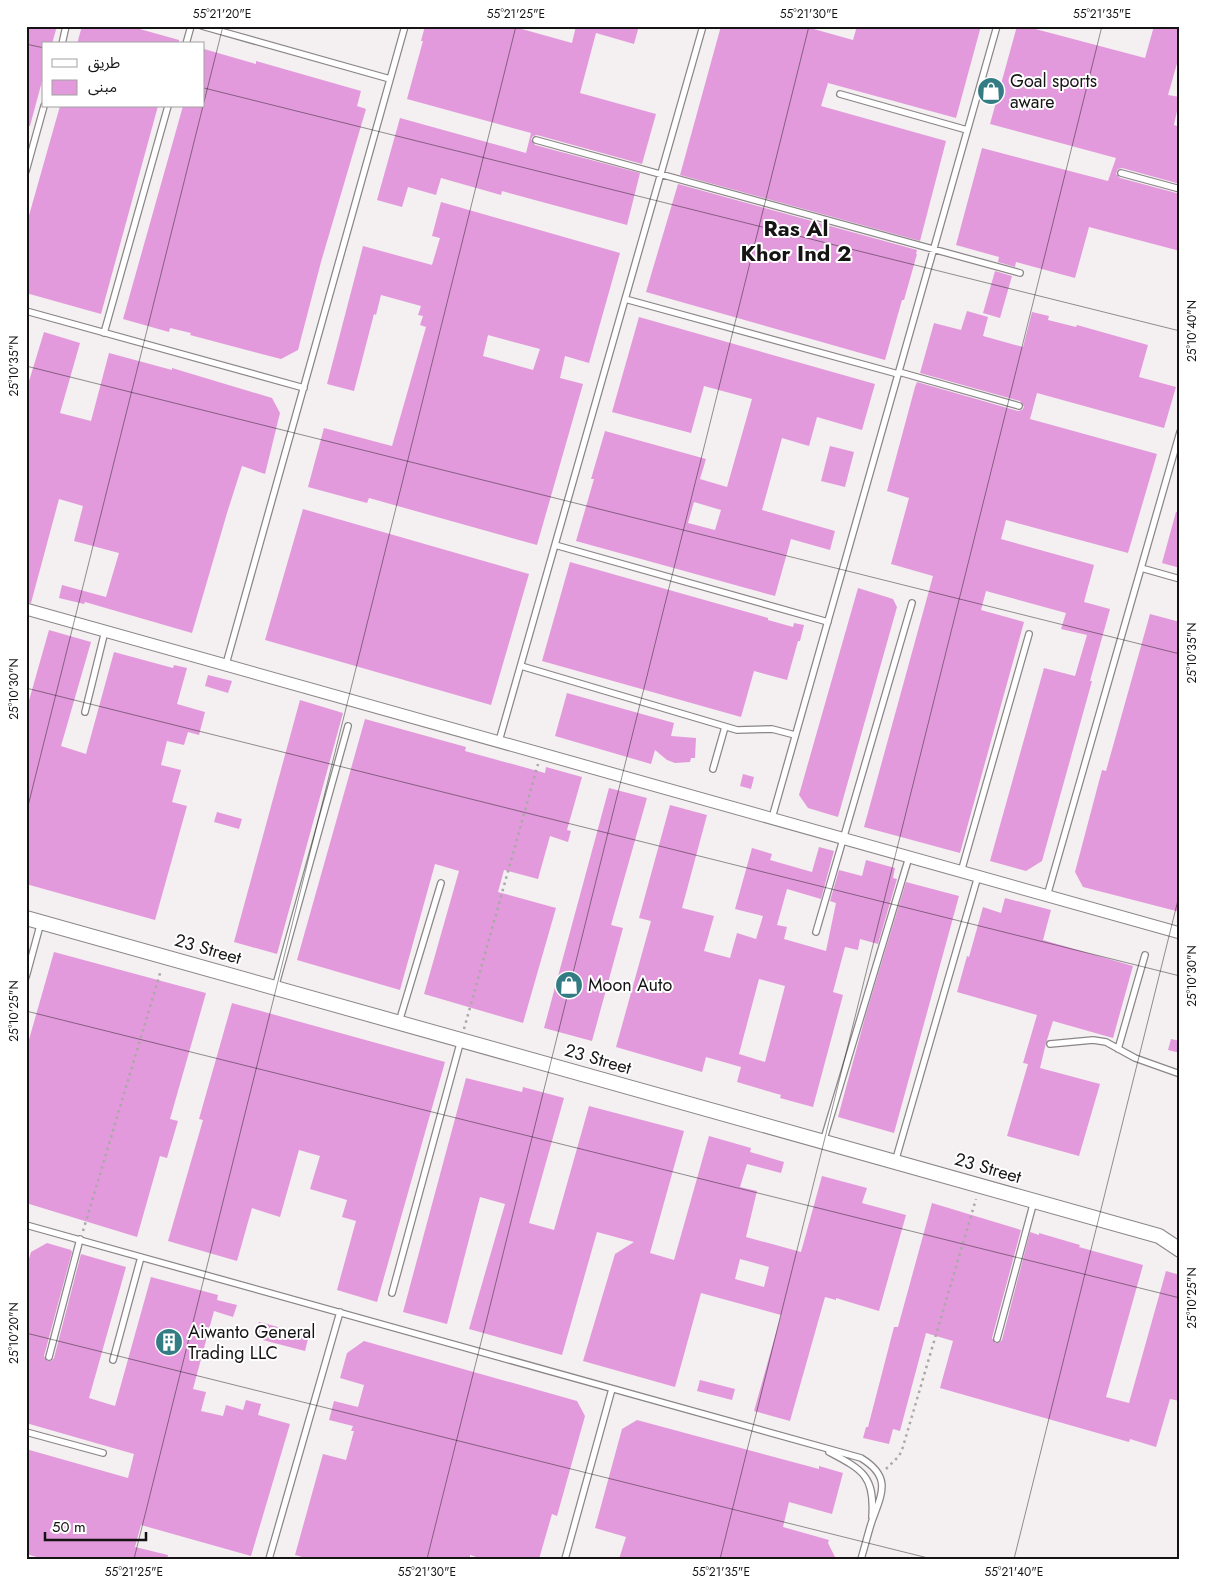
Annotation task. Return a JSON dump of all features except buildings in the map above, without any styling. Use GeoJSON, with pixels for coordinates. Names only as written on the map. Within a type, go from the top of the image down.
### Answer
{"type":"FeatureCollection","features":[{"type":"Feature","properties":{"kind":"street"},"geometry":{"type":"LineString","coordinates":[[26,609],[1180,933]]}},
{"type":"Feature","properties":{"kind":"street","name":"23 Street"},"geometry":{"type":"LineString","coordinates":[[26,918],[1159,1236],[1180,1250]]}},
{"type":"Feature","properties":{"kind":"street","name":"23 Street"},"geometry":{"type":"LineString","coordinates":[[1159,1236],[1180,1235]]}},
{"type":"Feature","properties":{"kind":"lane"},"geometry":{"type":"LineString","coordinates":[[62,42],[66,26]]}},
{"type":"Feature","properties":{"kind":"lane"},"geometry":{"type":"LineString","coordinates":[[187,42],[191,26]]}},
{"type":"Feature","properties":{"kind":"lane"},"geometry":{"type":"LineString","coordinates":[[202,26],[390,79]]}},
{"type":"Feature","properties":{"kind":"lane"},"geometry":{"type":"LineString","coordinates":[[226,664],[405,26]]}},
{"type":"Feature","properties":{"kind":"lane"},"geometry":{"type":"LineString","coordinates":[[499,741],[703,26]]}},
{"type":"Feature","properties":{"kind":"lane"},"geometry":{"type":"LineString","coordinates":[[772,818],[997,26]]}},
{"type":"Feature","properties":{"kind":"lane"},"geometry":{"type":"LineString","coordinates":[[840,94],[967,130]]}},
{"type":"Feature","properties":{"kind":"lane"},"geometry":{"type":"LineString","coordinates":[[26,171],[43,108]]}},
{"type":"Feature","properties":{"kind":"lane"},"geometry":{"type":"LineString","coordinates":[[104,332],[167,108]]}},
{"type":"Feature","properties":{"kind":"lane"},"geometry":{"type":"LineString","coordinates":[[536,140],[1020,273]]}},
{"type":"Feature","properties":{"kind":"lane"},"geometry":{"type":"LineString","coordinates":[[1121,173],[1180,189]]}},
{"type":"Feature","properties":{"kind":"lane"},"geometry":{"type":"LineString","coordinates":[[625,299],[1019,406]]}},
{"type":"Feature","properties":{"kind":"lane"},"geometry":{"type":"LineString","coordinates":[[26,311],[304,388]]}},
{"type":"Feature","properties":{"kind":"lane"},"geometry":{"type":"LineString","coordinates":[[1047,896],[1180,432]]}},
{"type":"Feature","properties":{"kind":"lane"},"geometry":{"type":"LineString","coordinates":[[555,545],[828,622]]}},
{"type":"Feature","properties":{"kind":"lane"},"geometry":{"type":"LineString","coordinates":[[1141,568],[1180,579]]}},
{"type":"Feature","properties":{"kind":"lane"},"geometry":{"type":"LineString","coordinates":[[816,932],[912,604]]}},
{"type":"Feature","properties":{"kind":"lane"},"geometry":{"type":"LineString","coordinates":[[85,712],[105,631]]}},
{"type":"Feature","properties":{"kind":"lane"},"geometry":{"type":"LineString","coordinates":[[961,872],[1030,634]]}},
{"type":"Feature","properties":{"kind":"lane"},"geometry":{"type":"LineString","coordinates":[[520,666],[725,727],[742,731],[772,729],[795,735]]}},
{"type":"Feature","properties":{"kind":"lane"},"geometry":{"type":"LineString","coordinates":[[274,988],[348,726]]}},
{"type":"Feature","properties":{"kind":"lane"},"geometry":{"type":"LineString","coordinates":[[714,769],[725,727]]}},
{"type":"Feature","properties":{"kind":"lane"},"geometry":{"type":"LineString","coordinates":[[824,1142],[909,857]]}},
{"type":"Feature","properties":{"kind":"lane"},"geometry":{"type":"LineString","coordinates":[[896,1162],[978,876]]}},
{"type":"Feature","properties":{"kind":"lane"},"geometry":{"type":"LineString","coordinates":[[399,1022],[441,883]]}},
{"type":"Feature","properties":{"kind":"lane"},"geometry":{"type":"LineString","coordinates":[[26,977],[41,922]]}},
{"type":"Feature","properties":{"kind":"lane"},"geometry":{"type":"LineString","coordinates":[[1118,1049],[1145,955]]}},
{"type":"Feature","properties":{"kind":"lane"},"geometry":{"type":"LineString","coordinates":[[392,1293],[461,1040]]}},
{"type":"Feature","properties":{"kind":"lane"},"geometry":{"type":"LineString","coordinates":[[1050,1044],[1093,1040],[1106,1042],[1135,1058],[1180,1074]]}},
{"type":"Feature","properties":{"kind":"lane"},"geometry":{"type":"LineString","coordinates":[[997,1339],[1034,1201]]}},
{"type":"Feature","properties":{"kind":"lane"},"geometry":{"type":"LineString","coordinates":[[26,1225],[861,1458],[873,1465],[880,1476],[883,1488],[861,1559]]}},
{"type":"Feature","properties":{"kind":"lane"},"geometry":{"type":"LineString","coordinates":[[49,1357],[80,1239]]}},
{"type":"Feature","properties":{"kind":"lane"},"geometry":{"type":"LineString","coordinates":[[113,1360],[141,1257]]}},
{"type":"Feature","properties":{"kind":"lane"},"geometry":{"type":"LineString","coordinates":[[269,1559],[340,1312]]}},
{"type":"Feature","properties":{"kind":"lane"},"geometry":{"type":"LineString","coordinates":[[565,1559],[612,1389]]}},
{"type":"Feature","properties":{"kind":"lane"},"geometry":{"type":"LineString","coordinates":[[26,1432],[103,1453]]}},
{"type":"Feature","properties":{"kind":"lane"},"geometry":{"type":"LineString","coordinates":[[821,1448],[858,1468],[866,1477],[872,1489],[872,1521]]}},
{"type":"Feature","properties":{"kind":"path"},"geometry":{"type":"LineString","coordinates":[[461,1040],[541,753]]}},
{"type":"Feature","properties":{"kind":"path"},"geometry":{"type":"LineString","coordinates":[[80,1239],[165,957]]}},
{"type":"Feature","properties":{"kind":"path"},"geometry":{"type":"LineString","coordinates":[[880,1476],[899,1456],[902,1450],[980,1186]]}},
{"type":"Feature","properties":{"kind":"place","name":"Goal sports aware"},"geometry":{"type":"Point","coordinates":[991,91]}},
{"type":"Feature","properties":{"kind":"place","name":"Moon Auto"},"geometry":{"type":"Point","coordinates":[569,985]}},
{"type":"Feature","properties":{"kind":"place","name":"Aiwanto General Trading LLC"},"geometry":{"type":"Point","coordinates":[169,1342]}},
{"type":"Feature","properties":{"kind":"district","name":"Ras Al Khor Ind 2"},"geometry":{"type":"Point","coordinates":[796,240]}}]}
